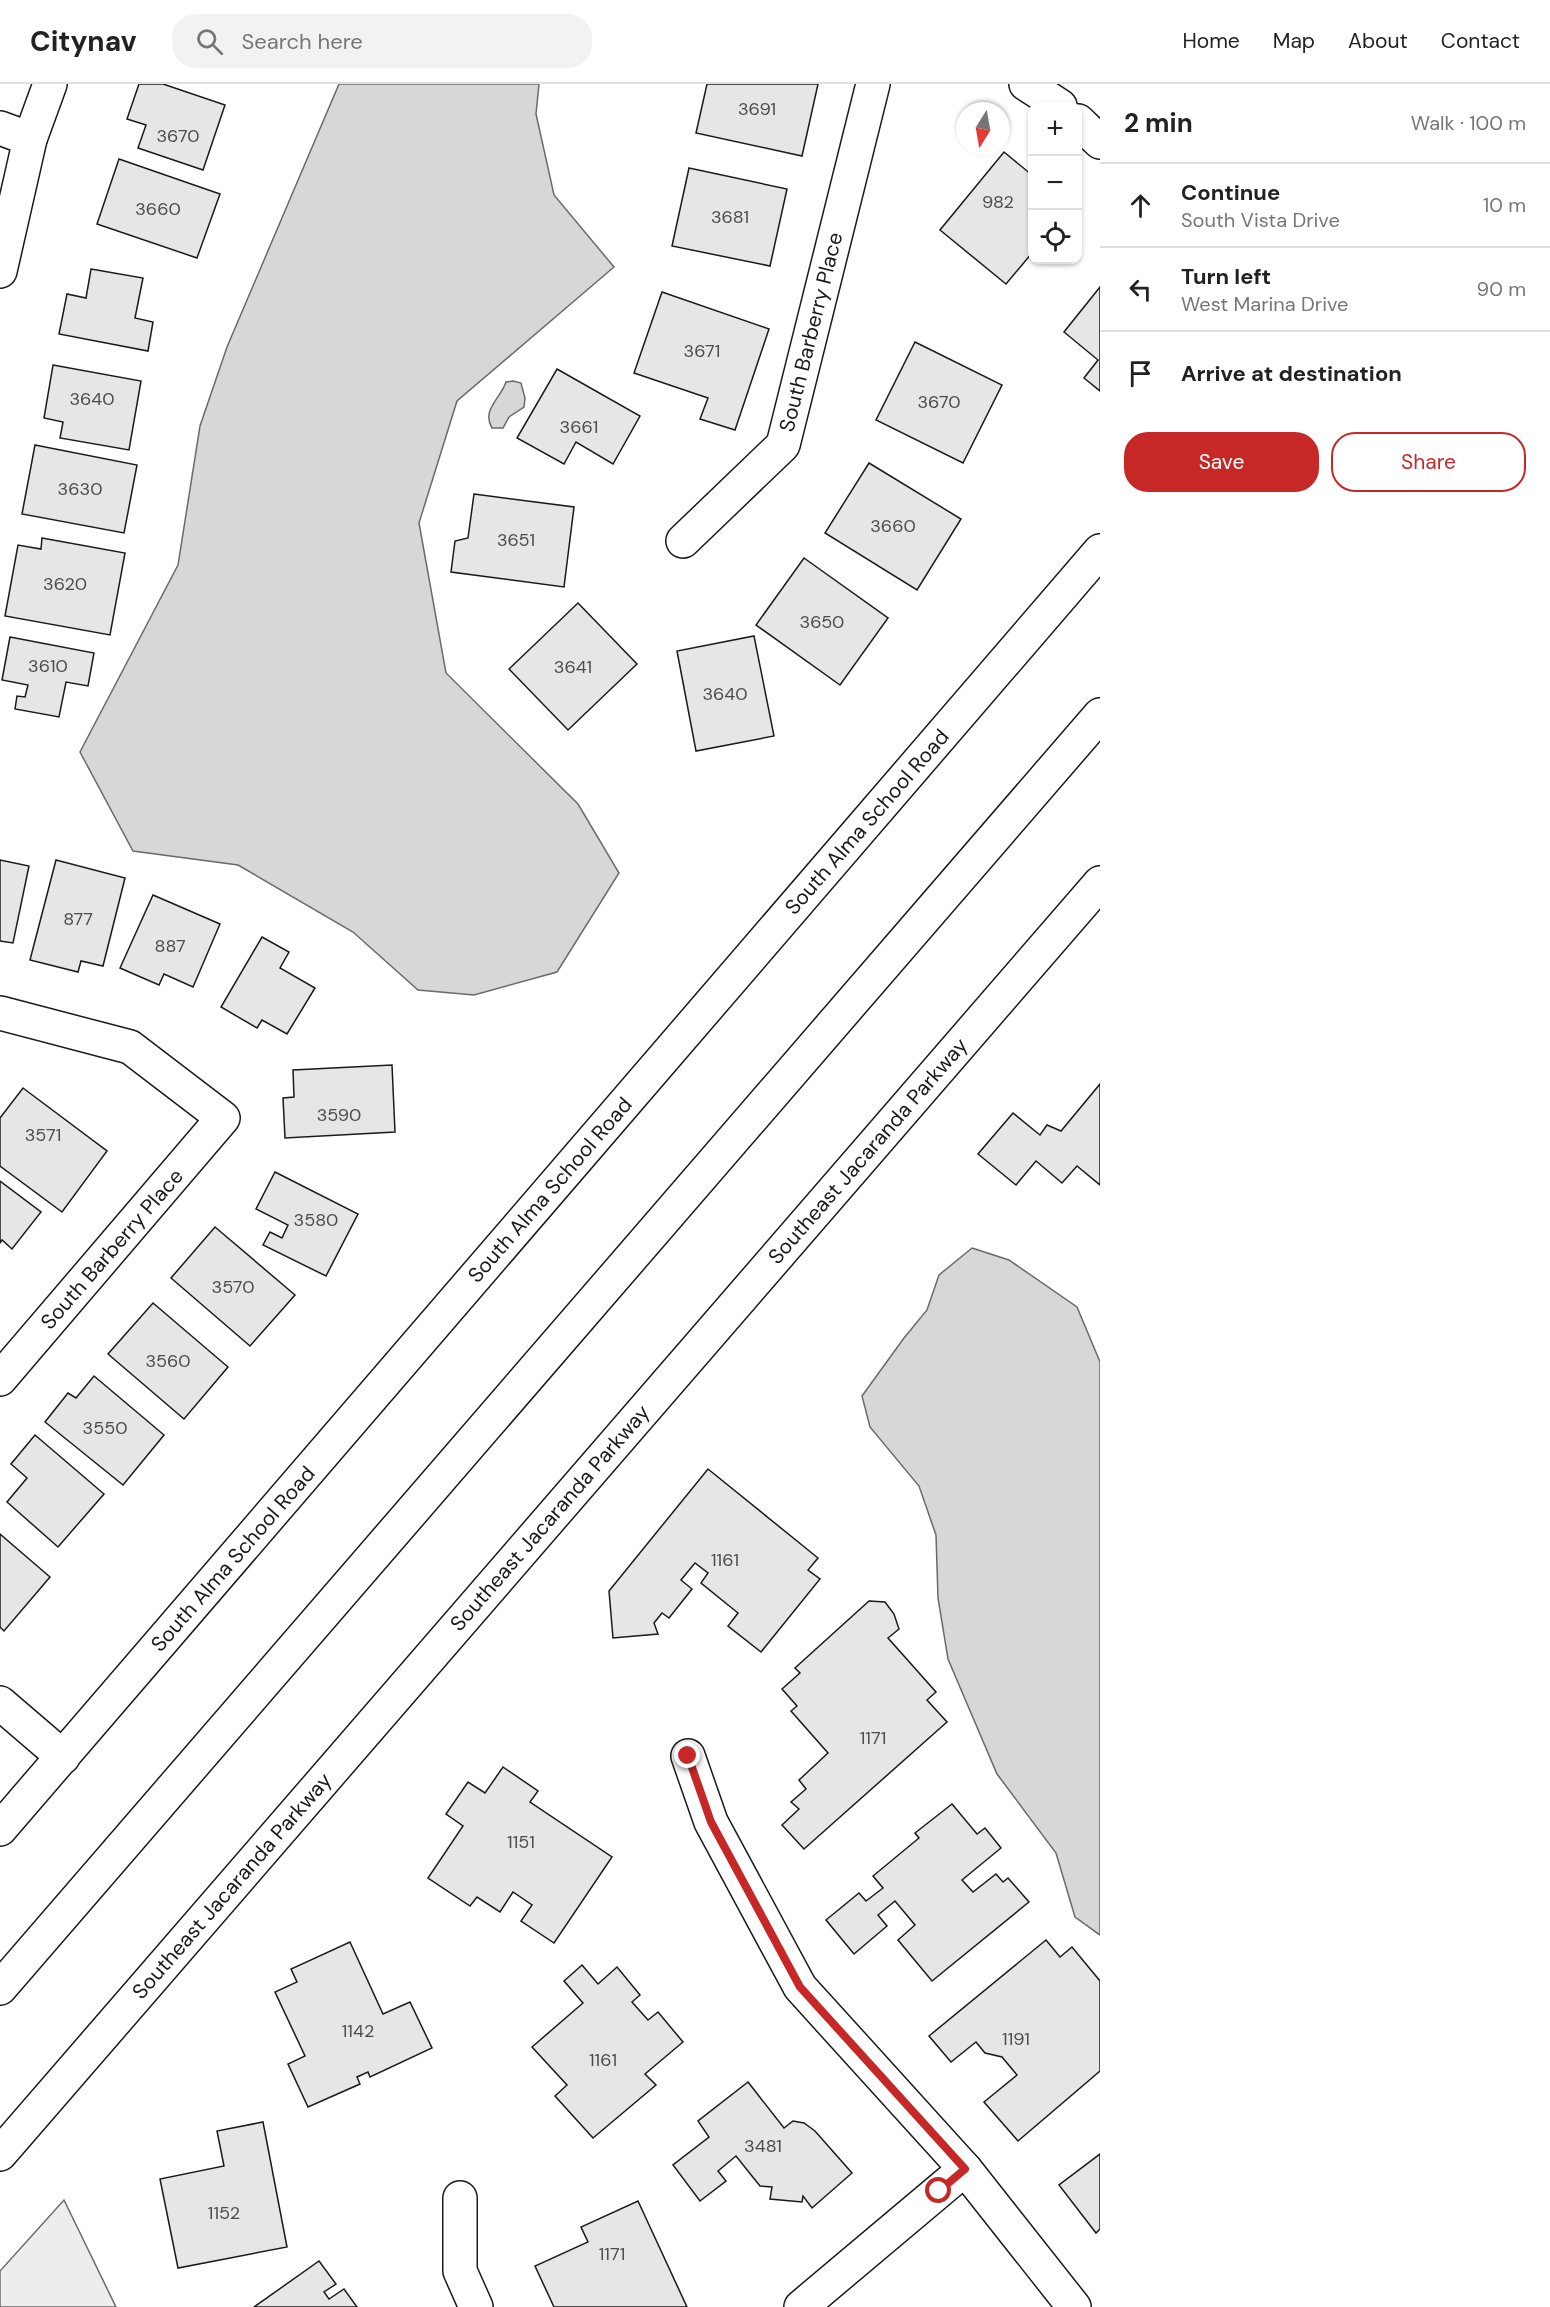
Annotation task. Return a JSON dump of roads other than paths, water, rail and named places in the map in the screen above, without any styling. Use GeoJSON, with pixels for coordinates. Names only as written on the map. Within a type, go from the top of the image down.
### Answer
{"type":"FeatureCollection","features":[{"type":"Feature","properties":{"kind":"street"},"geometry":{"type":"LineString","coordinates":[[0,271],[15,134],[50,84]]}},
{"type":"Feature","properties":{"kind":"street","name":"South Barberry Place"},"geometry":{"type":"LineString","coordinates":[[683,541],[783,445],[873,84]]}},
{"type":"Feature","properties":{"kind":"street"},"geometry":{"type":"LineString","coordinates":[[1026,84],[1054,102]]}},
{"type":"Feature","properties":{"kind":"street"},"geometry":{"type":"LineString","coordinates":[[1082,126],[1100,142]]}},
{"type":"Feature","properties":{"kind":"street","name":"South Alma School Road"},"geometry":{"type":"LineString","coordinates":[[0,1829],[1100,551]]}},
{"type":"Feature","properties":{"kind":"street"},"geometry":{"type":"LineString","coordinates":[[0,1988],[1100,715]]}},
{"type":"Feature","properties":{"kind":"street","name":"Southeast Jacaranda Parkway"},"geometry":{"type":"LineString","coordinates":[[0,2154],[1100,883]]}},
{"type":"Feature","properties":{"kind":"street","name":"South Barberry Place"},"geometry":{"type":"LineString","coordinates":[[0,1013],[130,1047],[223,1118],[0,1379]]}},
{"type":"Feature","properties":{"kind":"street"},"geometry":{"type":"LineString","coordinates":[[0,1702],[63,1757]]}},
{"type":"Feature","properties":{"kind":"street"},"geometry":{"type":"LineString","coordinates":[[688,1756],[711,1822],[800,1987],[965,2169],[1074,2307]]}},
{"type":"Feature","properties":{"kind":"street"},"geometry":{"type":"LineString","coordinates":[[801,2307],[965,2169]]}},
{"type":"Feature","properties":{"kind":"street"},"geometry":{"type":"LineString","coordinates":[[460,2198],[460,2271],[476,2307]]}}]}
